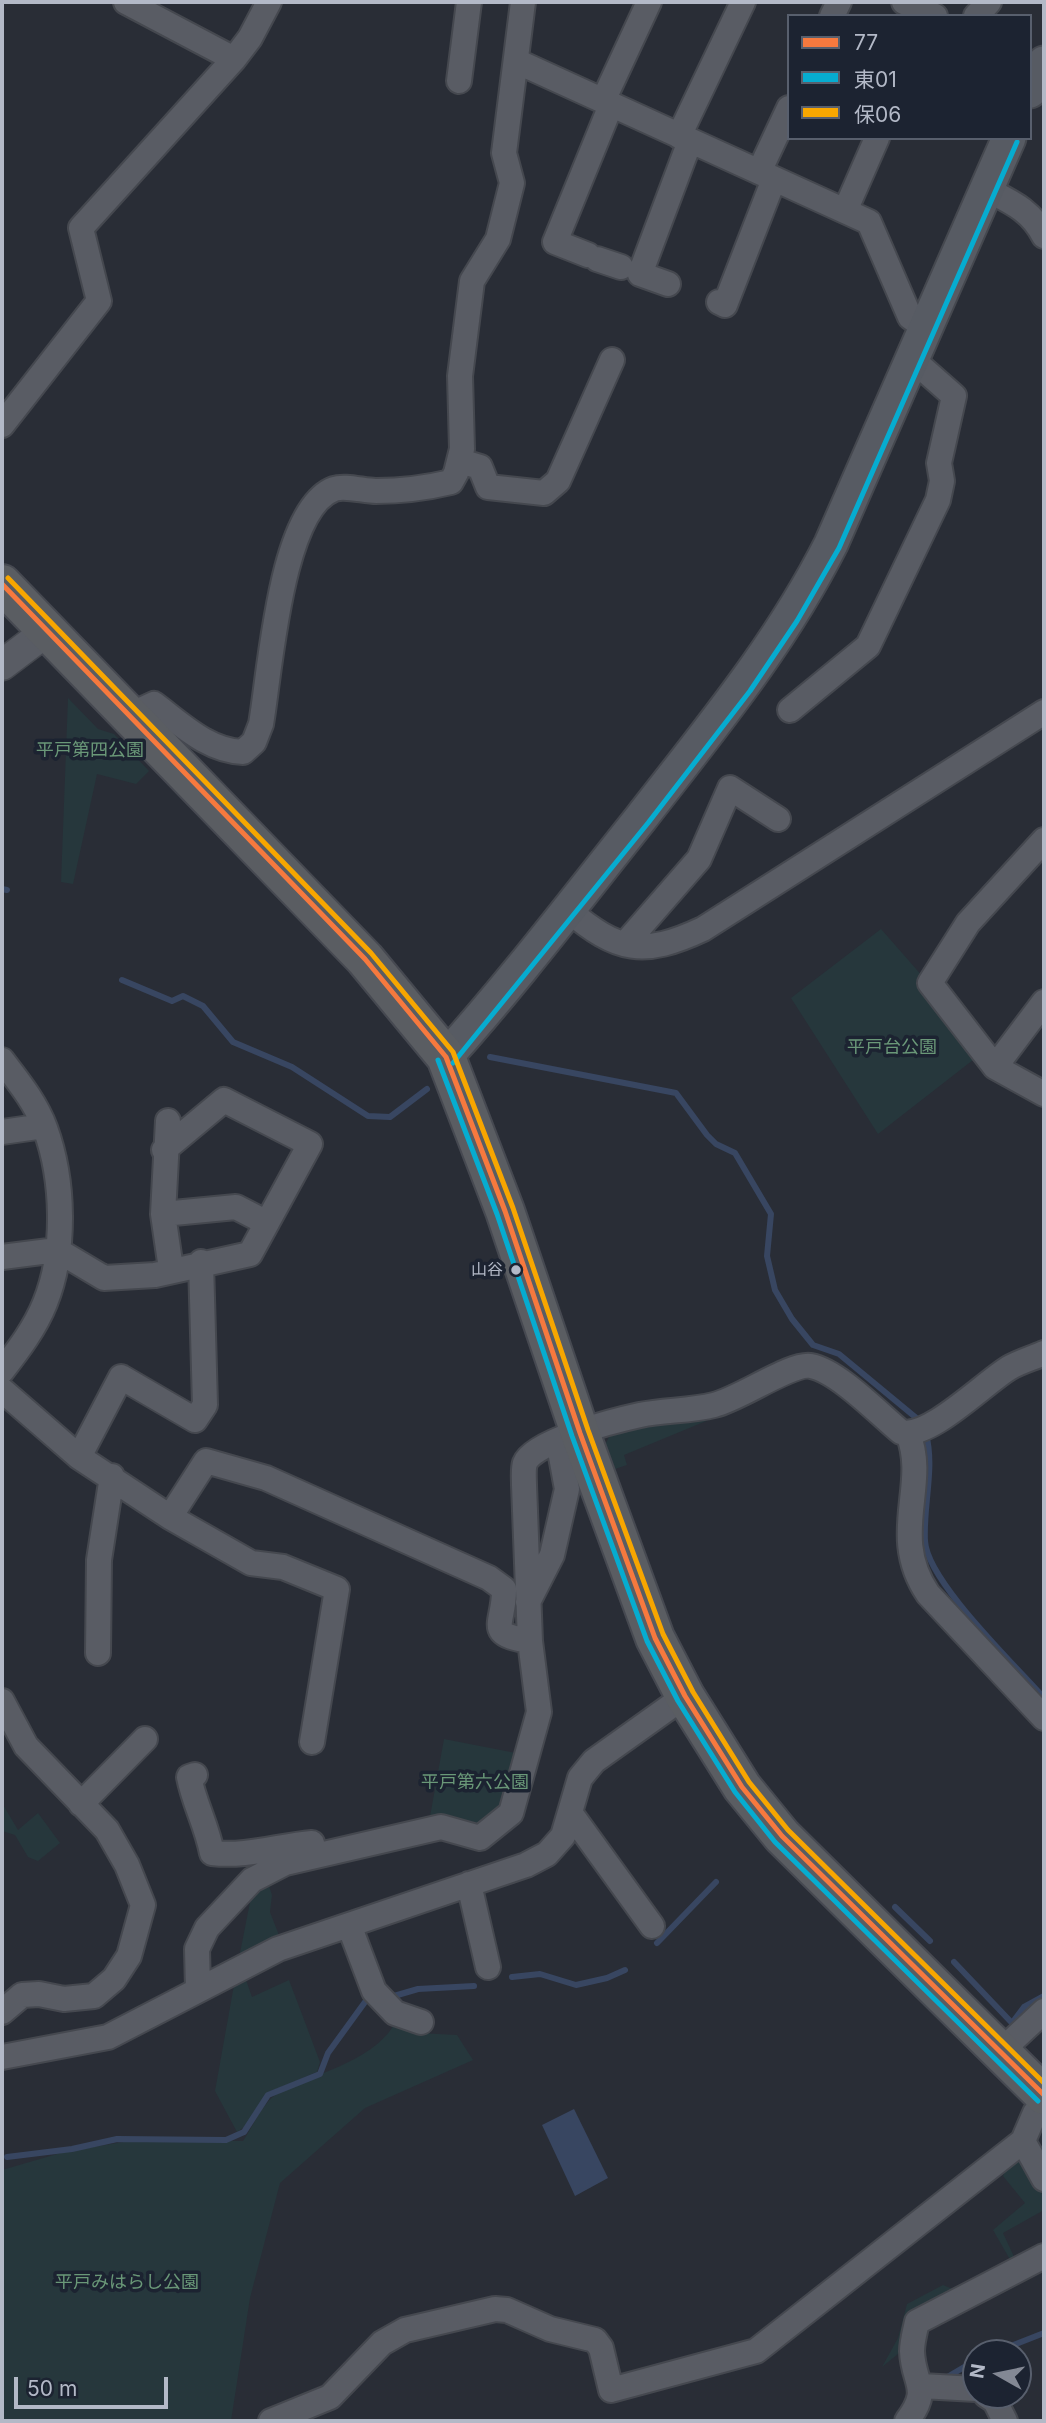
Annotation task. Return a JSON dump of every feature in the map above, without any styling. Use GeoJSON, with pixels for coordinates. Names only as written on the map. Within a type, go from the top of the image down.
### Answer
{"type":"FeatureCollection","features":[{"type":"Feature","properties":{"kind":"highway"},"geometry":{"type":"LineString","coordinates":[[2,584],[366,959],[446,1057],[505,1211],[569,1436],[655,1638],[685,1696],[742,1787],[782,1836],[1044,2095]]}},
{"type":"Feature","properties":{"kind":"main road"},"geometry":{"type":"LineString","coordinates":[[446,1057],[568,910],[751,678],[804,598],[831,544],[1008,140]]}},
{"type":"Feature","properties":{"kind":"street"},"geometry":{"type":"LineString","coordinates":[[125,2],[234,59]]}},
{"type":"Feature","properties":{"kind":"street"},"geometry":{"type":"LineString","coordinates":[[2,425],[99,302],[81,228],[234,59],[250,38],[269,2]]}},
{"type":"Feature","properties":{"kind":"street"},"geometry":{"type":"LineString","coordinates":[[459,81],[469,2]]}},
{"type":"Feature","properties":{"kind":"street"},"geometry":{"type":"LineString","coordinates":[[130,715],[154,704],[207,743],[228,751],[243,752],[254,742],[261,724],[278,597],[299,531],[320,499],[335,488],[419,489],[451,482],[460,461],[460,376],[472,281],[498,239],[512,183],[504,153],[523,2]]}},
{"type":"Feature","properties":{"kind":"street"},"geometry":{"type":"LineString","coordinates":[[649,2],[607,103],[555,242],[668,284]]}},
{"type":"Feature","properties":{"kind":"street"},"geometry":{"type":"LineString","coordinates":[[632,271],[743,2]]}},
{"type":"Feature","properties":{"kind":"street"},"geometry":{"type":"LineString","coordinates":[[904,2],[930,14]]}},
{"type":"Feature","properties":{"kind":"street"},"geometry":{"type":"LineString","coordinates":[[516,61],[869,222],[909,317],[924,327]]}},
{"type":"Feature","properties":{"kind":"street"},"geometry":{"type":"LineString","coordinates":[[719,302],[725,305],[787,114]]}},
{"type":"Feature","properties":{"kind":"street"},"geometry":{"type":"LineString","coordinates":[[845,211],[876,140]]}},
{"type":"Feature","properties":{"kind":"street"},"geometry":{"type":"LineString","coordinates":[[986,189],[1023,208],[1036,220],[1044,236]]}},
{"type":"Feature","properties":{"kind":"street"},"geometry":{"type":"LineString","coordinates":[[790,710],[868,646],[938,500],[942,481],[939,463],[954,396],[912,359]]}},
{"type":"Feature","properties":{"kind":"street"},"geometry":{"type":"LineString","coordinates":[[460,461],[480,467],[488,487],[544,493],[558,481],[612,360]]}},
{"type":"Feature","properties":{"kind":"street"},"geometry":{"type":"LineString","coordinates":[[2,665],[47,631]]}},
{"type":"Feature","properties":{"kind":"street"},"geometry":{"type":"LineString","coordinates":[[568,910],[606,940],[647,948],[673,943],[703,929],[1044,712]]}},
{"type":"Feature","properties":{"kind":"street"},"geometry":{"type":"LineString","coordinates":[[625,944],[699,859],[730,788],[778,819]]}},
{"type":"Feature","properties":{"kind":"street"},"geometry":{"type":"LineString","coordinates":[[1044,840],[968,923],[930,983],[995,1067],[1044,1094]]}},
{"type":"Feature","properties":{"kind":"street"},"geometry":{"type":"LineString","coordinates":[[995,1067],[1044,1002]]}},
{"type":"Feature","properties":{"kind":"street"},"geometry":{"type":"LineString","coordinates":[[2,1060],[23,1087],[44,1126],[58,1175],[57,1250],[46,1301],[27,1339],[2,1371]]}},
{"type":"Feature","properties":{"kind":"street"},"geometry":{"type":"LineString","coordinates":[[2,1257],[57,1250],[104,1278],[155,1275],[201,1262],[250,1254],[310,1144],[224,1100],[164,1150]]}},
{"type":"Feature","properties":{"kind":"street"},"geometry":{"type":"LineString","coordinates":[[168,1121],[164,1150],[163,1214],[171,1269]]}},
{"type":"Feature","properties":{"kind":"street"},"geometry":{"type":"LineString","coordinates":[[2,1132],[44,1126]]}},
{"type":"Feature","properties":{"kind":"street"},"geometry":{"type":"LineString","coordinates":[[163,1214],[236,1207],[267,1223]]}},
{"type":"Feature","properties":{"kind":"street"},"geometry":{"type":"LineString","coordinates":[[79,1457],[121,1377],[195,1420],[205,1405],[201,1262]]}},
{"type":"Feature","properties":{"kind":"street"},"geometry":{"type":"LineString","coordinates":[[198,1989],[197,1949],[207,1928],[252,1880],[285,1863],[441,1827],[480,1839],[511,1813],[540,1712],[530,1641],[528,1603],[525,1464],[533,1452],[569,1436],[640,1415],[713,1406],[743,1396],[798,1365],[812,1366],[828,1372],[901,1432],[919,1430],[1010,1368],[1044,1353]]}},
{"type":"Feature","properties":{"kind":"street"},"geometry":{"type":"LineString","coordinates":[[2,1390],[79,1457],[112,1476],[170,1517],[251,1563],[283,1567],[337,1589],[312,1742]]}},
{"type":"Feature","properties":{"kind":"street"},"geometry":{"type":"LineString","coordinates":[[919,1430],[914,1448],[909,1525],[915,1574],[928,1594],[1044,1718]]}},
{"type":"Feature","properties":{"kind":"street"},"geometry":{"type":"LineString","coordinates":[[528,1603],[552,1555],[567,1489],[569,1436]]}},
{"type":"Feature","properties":{"kind":"street"},"geometry":{"type":"LineString","coordinates":[[170,1517],[206,1461],[266,1478],[489,1578],[504,1589],[499,1625],[502,1633],[506,1637],[530,1641]]}},
{"type":"Feature","properties":{"kind":"street"},"geometry":{"type":"LineString","coordinates":[[98,1653],[99,1560],[112,1476]]}},
{"type":"Feature","properties":{"kind":"street"},"geometry":{"type":"LineString","coordinates":[[2,2057],[108,2038],[278,1949],[526,1865],[547,1853],[563,1836],[580,1779],[594,1761],[685,1696]]}},
{"type":"Feature","properties":{"kind":"street"},"geometry":{"type":"LineString","coordinates":[[2,1702],[26,1746],[107,1830],[127,1865],[143,1905],[129,1956],[114,1979],[94,1996],[64,1999],[39,1994],[22,1995],[2,2012]]}},
{"type":"Feature","properties":{"kind":"street"},"geometry":{"type":"LineString","coordinates":[[82,1804],[145,1739]]}},
{"type":"Feature","properties":{"kind":"street"},"geometry":{"type":"LineString","coordinates":[[195,1775],[189,1777],[194,1800],[206,1825],[212,1853],[239,1856],[274,1847],[312,1843],[315,1856]]}},
{"type":"Feature","properties":{"kind":"street"},"geometry":{"type":"LineString","coordinates":[[571,1814],[652,1926]]}},
{"type":"Feature","properties":{"kind":"street"},"geometry":{"type":"LineString","coordinates":[[469,1885],[488,1967]]}},
{"type":"Feature","properties":{"kind":"street"},"geometry":{"type":"LineString","coordinates":[[349,1925],[374,1991],[395,2013],[421,2022]]}},
{"type":"Feature","properties":{"kind":"street"},"geometry":{"type":"LineString","coordinates":[[1000,2052],[1044,2011]]}},
{"type":"Feature","properties":{"kind":"street"},"geometry":{"type":"LineString","coordinates":[[271,2421],[330,2397],[382,2343],[405,2330],[495,2309],[507,2310],[550,2329],[595,2340],[601,2348],[611,2390],[756,2351],[1023,2141],[1035,2113],[1044,2104]]}},
{"type":"Feature","properties":{"kind":"street"},"geometry":{"type":"LineString","coordinates":[[1023,2141],[1044,2179]]}},
{"type":"Feature","properties":{"kind":"street"},"geometry":{"type":"LineString","coordinates":[[908,2421],[920,2404],[921,2386],[912,2351],[917,2322],[1044,2256]]}},
{"type":"Feature","properties":{"kind":"street"},"geometry":{"type":"LineString","coordinates":[[921,2386],[962,2388]]}},
{"type":"Feature","properties":{"kind":"green space","name":"平戸第四公園"},"geometry":{"type":"Polygon","coordinates":[[[68,698],[98,729],[114,734],[149,771],[136,784],[97,774],[73,884],[61,882],[68,698]]]}},
{"type":"Feature","properties":{"kind":"green space","name":"平戸台公園"},"geometry":{"type":"Polygon","coordinates":[[[881,929],[924,978],[919,986],[973,1060],[878,1134],[791,998],[881,929]]]}},
{"type":"Feature","properties":{"kind":"green space"},"geometry":{"type":"Polygon","coordinates":[[[711,1419],[624,1455],[627,1465],[615,1469],[605,1445],[610,1435],[643,1426],[711,1419]]]}},
{"type":"Feature","properties":{"kind":"green space","name":"平戸第六公園"},"geometry":{"type":"Polygon","coordinates":[[[444,1739],[521,1754],[506,1808],[480,1831],[429,1822],[444,1739]]]}},
{"type":"Feature","properties":{"kind":"green space"},"geometry":{"type":"Polygon","coordinates":[[[2,1803],[18,1830],[38,1813],[60,1843],[38,1861],[28,1857],[15,1835],[2,1831],[2,1803]]]}},
{"type":"Feature","properties":{"kind":"green space"},"geometry":{"type":"Polygon","coordinates":[[[268,1883],[272,1895],[270,1912],[282,1943],[238,1963],[252,1892],[268,1883]]]}},
{"type":"Feature","properties":{"kind":"green space"},"geometry":{"type":"Polygon","coordinates":[[[246,1980],[252,1997],[289,1980],[320,2062],[317,2072],[267,2093],[247,2125],[237,2132],[215,2091],[234,1985],[246,1980]]]}},
{"type":"Feature","properties":{"kind":"green space","name":"平戸みはらし公園"},"geometry":{"type":"Polygon","coordinates":[[[394,2025],[419,2033],[457,2035],[473,2060],[365,2108],[280,2183],[250,2298],[231,2421],[2,2421],[2,2170],[64,2152],[135,2140],[243,2141],[261,2111],[274,2096],[355,2059],[383,2039],[394,2025]]]}},
{"type":"Feature","properties":{"kind":"green space"},"geometry":{"type":"Polygon","coordinates":[[[1022,2155],[1044,2198],[1044,2210],[1003,2233],[1016,2261],[1012,2263],[993,2230],[1025,2203],[1003,2176],[1009,2163],[1022,2155]]]}},
{"type":"Feature","properties":{"kind":"green space"},"geometry":{"type":"Polygon","coordinates":[[[943,2285],[960,2292],[904,2349],[882,2367],[898,2338],[907,2304],[943,2285]]]}},
{"type":"Feature","properties":{"kind":"water"},"geometry":{"type":"Polygon","coordinates":[[[574,2109],[608,2178],[575,2196],[542,2125],[574,2109]]]}},
{"type":"Feature","properties":{"kind":"waterway"},"geometry":{"type":"LineString","coordinates":[[2,889],[7,890]]}},
{"type":"Feature","properties":{"kind":"waterway"},"geometry":{"type":"LineString","coordinates":[[122,980],[172,1001],[183,996],[203,1006],[233,1042],[292,1067],[368,1116],[390,1117],[427,1089]]}},
{"type":"Feature","properties":{"kind":"waterway"},"geometry":{"type":"LineString","coordinates":[[490,1057],[676,1093],[707,1135],[716,1144],[735,1153],[771,1214],[767,1256],[775,1290],[792,1319],[813,1345],[839,1354],[920,1421]]}},
{"type":"Feature","properties":{"kind":"waterway"},"geometry":{"type":"LineString","coordinates":[[926,1434],[929,1473],[925,1541],[929,1558],[940,1578],[974,1622],[1044,1698]]}},
{"type":"Feature","properties":{"kind":"waterway"},"geometry":{"type":"LineString","coordinates":[[657,1943],[716,1882]]}},
{"type":"Feature","properties":{"kind":"waterway"},"geometry":{"type":"LineString","coordinates":[[895,1907],[930,1941]]}},
{"type":"Feature","properties":{"kind":"waterway"},"geometry":{"type":"LineString","coordinates":[[954,1962],[1012,2023],[1024,2007],[1044,1996]]}},
{"type":"Feature","properties":{"kind":"waterway"},"geometry":{"type":"LineString","coordinates":[[512,1977],[540,1974],[576,1985],[607,1978],[625,1970]]}},
{"type":"Feature","properties":{"kind":"waterway"},"geometry":{"type":"LineString","coordinates":[[394,1996],[418,1989],[474,1986]]}},
{"type":"Feature","properties":{"kind":"waterway"},"geometry":{"type":"LineString","coordinates":[[7,2157],[72,2149],[117,2139],[226,2140],[244,2132],[268,2095],[320,2074],[328,2053],[365,2002]]}},
{"type":"Feature","properties":{"kind":"waterway"},"geometry":{"type":"LineString","coordinates":[[1029,2339],[1044,2333]]}},
{"type":"Feature","properties":{"kind":"waterway"},"geometry":{"type":"LineString","coordinates":[[944,2379],[962,2368]]}},
{"type":"Feature","properties":{"kind":"transit line","name":"東01"},"geometry":{"type":"LineString","coordinates":[[453,1063],[648,823],[750,691],[797,621],[839,548],[1017,142]]}},
{"type":"Feature","properties":{"kind":"transit line","name":"保06"},"geometry":{"type":"LineString","coordinates":[[8,578],[371,953],[453,1052],[513,1208],[588,1430],[663,1634],[693,1692],[749,1782],[788,1830],[1044,2083]]}},
{"type":"Feature","properties":{"kind":"transit line","name":"77"},"geometry":{"type":"LineString","coordinates":[[2,584],[365,959],[446,1057],[505,1211],[580,1433],[655,1638],[685,1696],[742,1787],[782,1836],[1044,2095]]}},
{"type":"Feature","properties":{"kind":"transit line","name":"東01"},"geometry":{"type":"LineString","coordinates":[[438,1060],[497,1214],[572,1436],[647,1641],[678,1701],[735,1792],[775,1842],[1038,2101]]}},
{"type":"Feature","properties":{"kind":"place","name":"山谷"},"geometry":{"type":"Point","coordinates":[516,1270]}}]}
